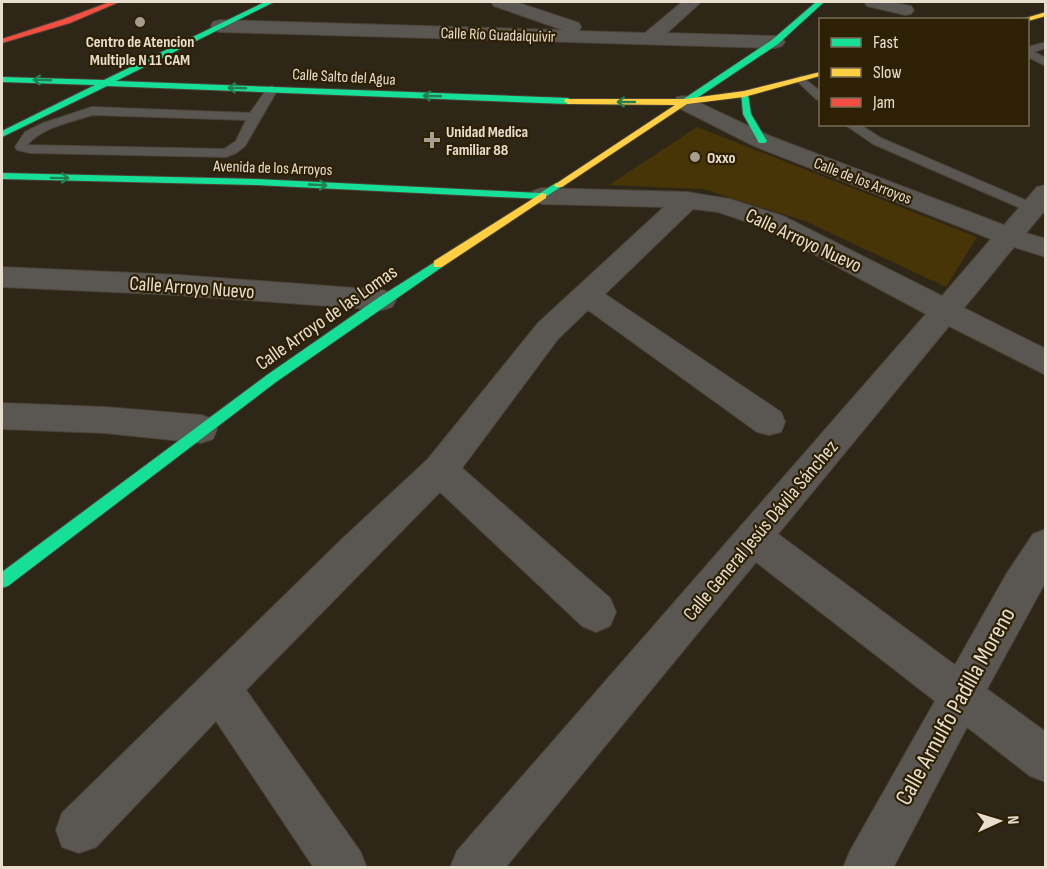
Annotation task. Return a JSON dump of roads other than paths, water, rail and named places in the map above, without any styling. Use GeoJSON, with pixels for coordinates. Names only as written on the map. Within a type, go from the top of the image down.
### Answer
{"type":"FeatureCollection","features":[{"type":"Feature","properties":{"kind":"main road"},"geometry":{"type":"LineString","coordinates":[[2,41],[67,21],[115,2]]}},
{"type":"Feature","properties":{"kind":"main road"},"geometry":{"type":"LineString","coordinates":[[2,134],[270,2]]}},
{"type":"Feature","properties":{"kind":"main road","name":"Calle Arroyo de las Lomas"},"geometry":{"type":"LineString","coordinates":[[2,581],[201,429],[382,300],[776,42],[820,2]]}},
{"type":"Feature","properties":{"kind":"main road"},"geometry":{"type":"LineString","coordinates":[[1029,18],[1046,14]]}},
{"type":"Feature","properties":{"kind":"main road","name":"Calle Salto del Agua"},"geometry":{"type":"LineString","coordinates":[[2,79],[544,100],[685,102],[744,94],[819,74]]}},
{"type":"Feature","properties":{"kind":"main road"},"geometry":{"type":"LineString","coordinates":[[744,94],[747,114],[762,141]]}},
{"type":"Feature","properties":{"kind":"main road","name":"Avenida de los Arroyos"},"geometry":{"type":"LineString","coordinates":[[2,176],[256,182],[542,196]]}},
{"type":"Feature","properties":{"kind":"street"},"geometry":{"type":"LineString","coordinates":[[500,2],[599,37]]}},
{"type":"Feature","properties":{"kind":"street"},"geometry":{"type":"LineString","coordinates":[[873,2],[905,10]]}},
{"type":"Feature","properties":{"kind":"street"},"geometry":{"type":"LineString","coordinates":[[650,38],[684,3]]}},
{"type":"Feature","properties":{"kind":"street","name":"Calle Río Guadalquivir"},"geometry":{"type":"LineString","coordinates":[[220,26],[776,42]]}},
{"type":"Feature","properties":{"kind":"street","name":"Calle de los Arroyos"},"geometry":{"type":"LineString","coordinates":[[685,102],[762,141],[1007,236],[1046,248]]}},
{"type":"Feature","properties":{"kind":"street","name":"Calle Arroyo Nuevo"},"geometry":{"type":"LineString","coordinates":[[542,196],[687,200],[721,205],[774,222],[1046,363]]}},
{"type":"Feature","properties":{"kind":"street"},"geometry":{"type":"LineString","coordinates":[[79,830],[355,551],[440,470],[548,331],[687,200]]}},
{"type":"Feature","properties":{"kind":"street","name":"Calle General Jesús Dávila Sánchez"},"geometry":{"type":"LineString","coordinates":[[474,867],[1039,200]]}},
{"type":"Feature","properties":{"kind":"street","name":"Calle Arroyo Nuevo"},"geometry":{"type":"LineString","coordinates":[[2,277],[179,285],[382,300]]}},
{"type":"Feature","properties":{"kind":"street"},"geometry":{"type":"LineString","coordinates":[[586,295],[769,422]]}},
{"type":"Feature","properties":{"kind":"street"},"geometry":{"type":"LineString","coordinates":[[2,416],[105,420],[201,429]]}},
{"type":"Feature","properties":{"kind":"street"},"geometry":{"type":"LineString","coordinates":[[440,470],[596,612]]}},
{"type":"Feature","properties":{"kind":"street"},"geometry":{"type":"LineString","coordinates":[[753,538],[1046,760]]}},
{"type":"Feature","properties":{"kind":"street","name":"Calle Arnulfo Padilla Moreno"},"geometry":{"type":"LineString","coordinates":[[867,867],[1046,546]]}},
{"type":"Feature","properties":{"kind":"street"},"geometry":{"type":"LineString","coordinates":[[219,688],[343,867]]}},
{"type":"Feature","properties":{"kind":"lane"},"geometry":{"type":"LineString","coordinates":[[1029,51],[1046,45]]}},
{"type":"Feature","properties":{"kind":"lane"},"geometry":{"type":"LineString","coordinates":[[1029,52],[1046,63]]}},
{"type":"Feature","properties":{"kind":"lane"},"geometry":{"type":"LineString","coordinates":[[801,79],[819,96]]}},
{"type":"Feature","properties":{"kind":"lane"},"geometry":{"type":"LineString","coordinates":[[254,117],[92,111],[47,126],[29,135],[21,147],[219,155],[236,149],[242,142],[254,117],[272,89]]}},
{"type":"Feature","properties":{"kind":"lane"},"geometry":{"type":"LineString","coordinates":[[853,126],[877,141],[1039,200]]}},
{"type":"Feature","properties":{"kind":"place","name":"Centro de Atencion Multiple N 11 CAM"},"geometry":{"type":"Point","coordinates":[140,22]}},
{"type":"Feature","properties":{"kind":"place","name":"Unidad Medica Familiar 88"},"geometry":{"type":"Point","coordinates":[432,140]}},
{"type":"Feature","properties":{"kind":"place","name":"Oxxo"},"geometry":{"type":"Point","coordinates":[695,157]}}]}
